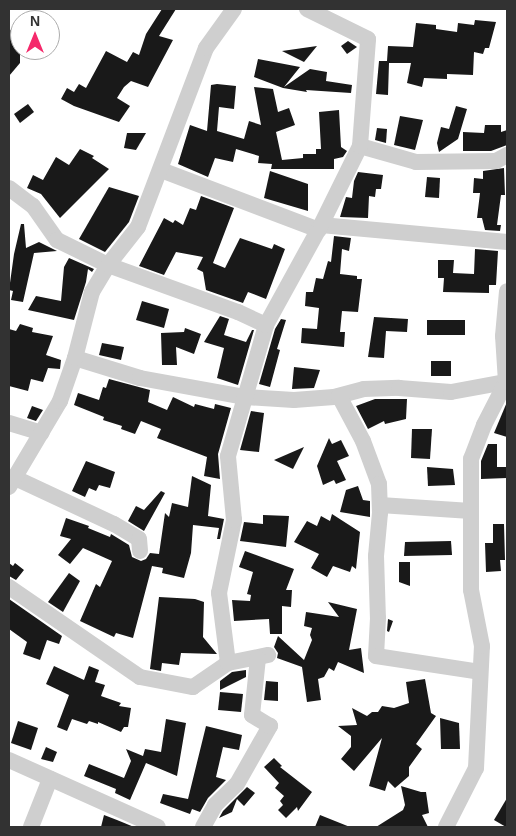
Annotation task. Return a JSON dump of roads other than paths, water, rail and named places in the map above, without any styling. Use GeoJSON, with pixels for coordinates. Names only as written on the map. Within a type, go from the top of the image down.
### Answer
{"type":"FeatureCollection","features":[{"type":"Feature","properties":{"kind":"street"},"geometry":{"type":"LineString","coordinates":[[140,550],[139,539],[114,524],[11,482],[60,401],[92,292],[108,265],[138,228],[206,48],[234,9]]}},
{"type":"Feature","properties":{"kind":"street"},"geometry":{"type":"LineString","coordinates":[[228,663],[219,593],[234,520],[228,456],[266,325],[320,227],[360,146],[368,39],[307,9]]}},
{"type":"Feature","properties":{"kind":"street"},"geometry":{"type":"LineString","coordinates":[[360,146],[416,162],[496,160],[507,155]]}},
{"type":"Feature","properties":{"kind":"street"},"geometry":{"type":"LineString","coordinates":[[161,170],[320,227],[507,242]]}},
{"type":"Feature","properties":{"kind":"street"},"geometry":{"type":"LineString","coordinates":[[9,188],[33,206],[57,240],[108,265],[238,312],[266,325]]}},
{"type":"Feature","properties":{"kind":"street"},"geometry":{"type":"LineString","coordinates":[[447,827],[476,768],[482,646],[471,590],[470,459],[484,425],[506,383],[503,336],[507,291]]}},
{"type":"Feature","properties":{"kind":"street"},"geometry":{"type":"LineString","coordinates":[[74,358],[140,378],[245,397],[294,400],[339,396],[364,389],[398,388],[451,392],[506,383]]}},
{"type":"Feature","properties":{"kind":"street"},"geometry":{"type":"LineString","coordinates":[[339,396],[363,440],[379,484],[380,506],[376,556],[378,618],[376,656],[480,672]]}},
{"type":"Feature","properties":{"kind":"street"},"geometry":{"type":"LineString","coordinates":[[9,424],[41,433]]}},
{"type":"Feature","properties":{"kind":"street"},"geometry":{"type":"LineString","coordinates":[[380,506],[471,511]]}},
{"type":"Feature","properties":{"kind":"street"},"geometry":{"type":"LineString","coordinates":[[9,588],[140,677],[193,687],[228,663],[263,656],[252,714],[270,726],[236,784],[215,805],[203,827]]}},
{"type":"Feature","properties":{"kind":"street"},"geometry":{"type":"LineString","coordinates":[[9,760],[148,825]]}},
{"type":"Feature","properties":{"kind":"street"},"geometry":{"type":"LineString","coordinates":[[31,827],[50,779]]}}]}
